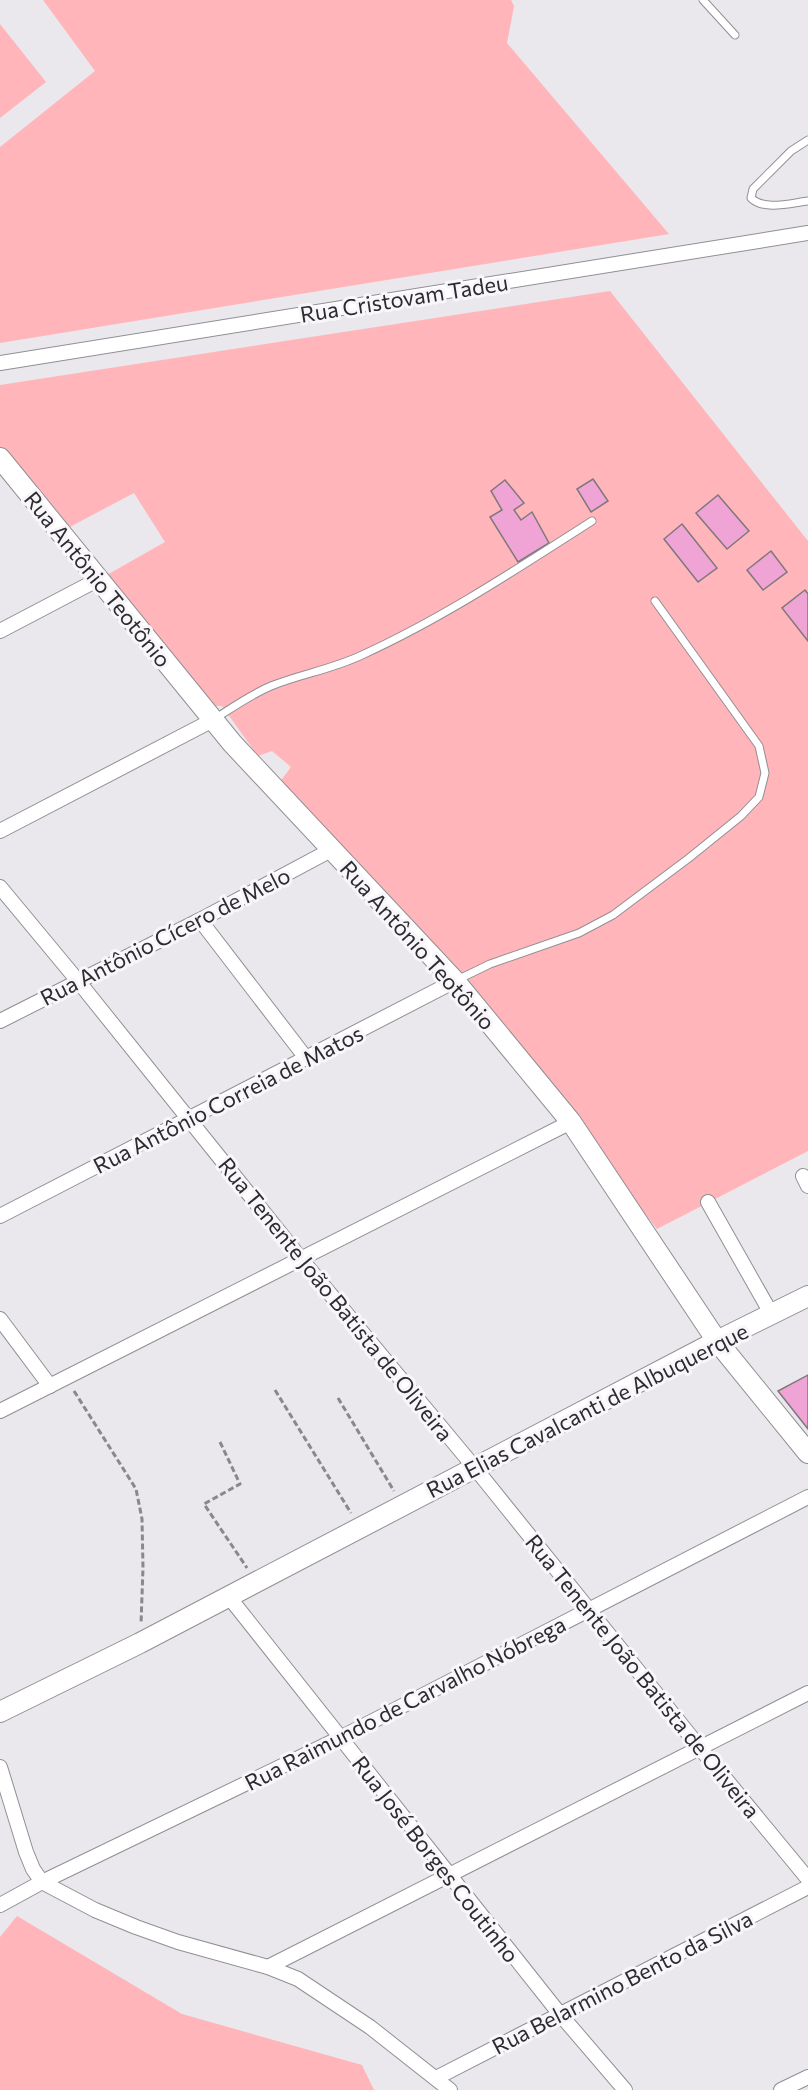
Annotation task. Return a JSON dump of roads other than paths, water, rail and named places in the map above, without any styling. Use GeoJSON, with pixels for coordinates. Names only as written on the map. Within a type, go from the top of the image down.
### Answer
{"type":"FeatureCollection","features":[{"type":"Feature","properties":{"kind":"street","name":"Rua Cristovam Tadeu"},"geometry":{"type":"LineString","coordinates":[[0,363],[808,233]]}},
{"type":"Feature","properties":{"kind":"street","name":"Rua Antônio Teotônio"},"geometry":{"type":"LineString","coordinates":[[0,458],[213,720],[260,774],[455,981],[571,1122],[717,1341],[808,1453]]}},
{"type":"Feature","properties":{"kind":"street"},"geometry":{"type":"LineString","coordinates":[[0,631],[99,579]]}},
{"type":"Feature","properties":{"kind":"street"},"geometry":{"type":"LineString","coordinates":[[0,831],[213,720]]}},
{"type":"Feature","properties":{"kind":"street","name":"Rua Antônio Cícero de Melo"},"geometry":{"type":"LineString","coordinates":[[0,1021],[200,920],[331,850]]}},
{"type":"Feature","properties":{"kind":"street","name":"Rua Tenente João Batista de Oliveira"},"geometry":{"type":"LineString","coordinates":[[0,887],[808,1879]]}},
{"type":"Feature","properties":{"kind":"street"},"geometry":{"type":"LineString","coordinates":[[200,920],[306,1058]]}},
{"type":"Feature","properties":{"kind":"street","name":"Rua Antônio Correia de Matos"},"geometry":{"type":"LineString","coordinates":[[0,1216],[455,981]]}},
{"type":"Feature","properties":{"kind":"street"},"geometry":{"type":"LineString","coordinates":[[0,1411],[571,1122]]}},
{"type":"Feature","properties":{"kind":"street","name":"Rua Elias Cavalcanti de Albuquerque"},"geometry":{"type":"LineString","coordinates":[[708,1202],[772,1315]]}},
{"type":"Feature","properties":{"kind":"street","name":"Rua Elias Cavalcanti de Albuquerque"},"geometry":{"type":"LineString","coordinates":[[0,1712],[140,1643],[717,1341],[808,1296]]}},
{"type":"Feature","properties":{"kind":"street"},"geometry":{"type":"LineString","coordinates":[[0,1319],[50,1386]]}},
{"type":"Feature","properties":{"kind":"street","name":"Rua Raimundo de Carvalho Nóbrega"},"geometry":{"type":"LineString","coordinates":[[0,1905],[42,1882],[340,1738],[808,1497]]}},
{"type":"Feature","properties":{"kind":"street","name":"Rua José Borges Coutinho"},"geometry":{"type":"LineString","coordinates":[[229,1597],[448,1875],[559,2013],[625,2090]]}},
{"type":"Feature","properties":{"kind":"street"},"geometry":{"type":"LineString","coordinates":[[268,1967],[808,1693]]}},
{"type":"Feature","properties":{"kind":"street"},"geometry":{"type":"LineString","coordinates":[[0,1767],[26,1852],[33,1869],[42,1882],[95,1910],[136,1928],[268,1967],[298,1979],[370,2027],[450,2090]]}},
{"type":"Feature","properties":{"kind":"street","name":"Rua Belarmino Bento da Silva"},"geometry":{"type":"LineString","coordinates":[[436,2078],[808,1887]]}},
{"type":"Feature","properties":{"kind":"street"},"geometry":{"type":"LineString","coordinates":[[781,2090],[808,2077]]}},
{"type":"Feature","properties":{"kind":"lane"},"geometry":{"type":"LineString","coordinates":[[703,0],[735,35]]}},
{"type":"Feature","properties":{"kind":"lane"},"geometry":{"type":"LineString","coordinates":[[709,7],[717,0]]}},
{"type":"Feature","properties":{"kind":"lane"},"geometry":{"type":"LineString","coordinates":[[808,140],[791,151],[753,189],[751,198],[756,203],[768,205],[808,201]]}},
{"type":"Feature","properties":{"kind":"lane"},"geometry":{"type":"LineString","coordinates":[[213,720],[270,687],[352,660],[424,624],[592,521]]}},
{"type":"Feature","properties":{"kind":"lane"},"geometry":{"type":"LineString","coordinates":[[455,981],[501,960],[579,933],[613,915],[741,816],[759,797],[765,773],[759,746],[655,601]]}}]}
